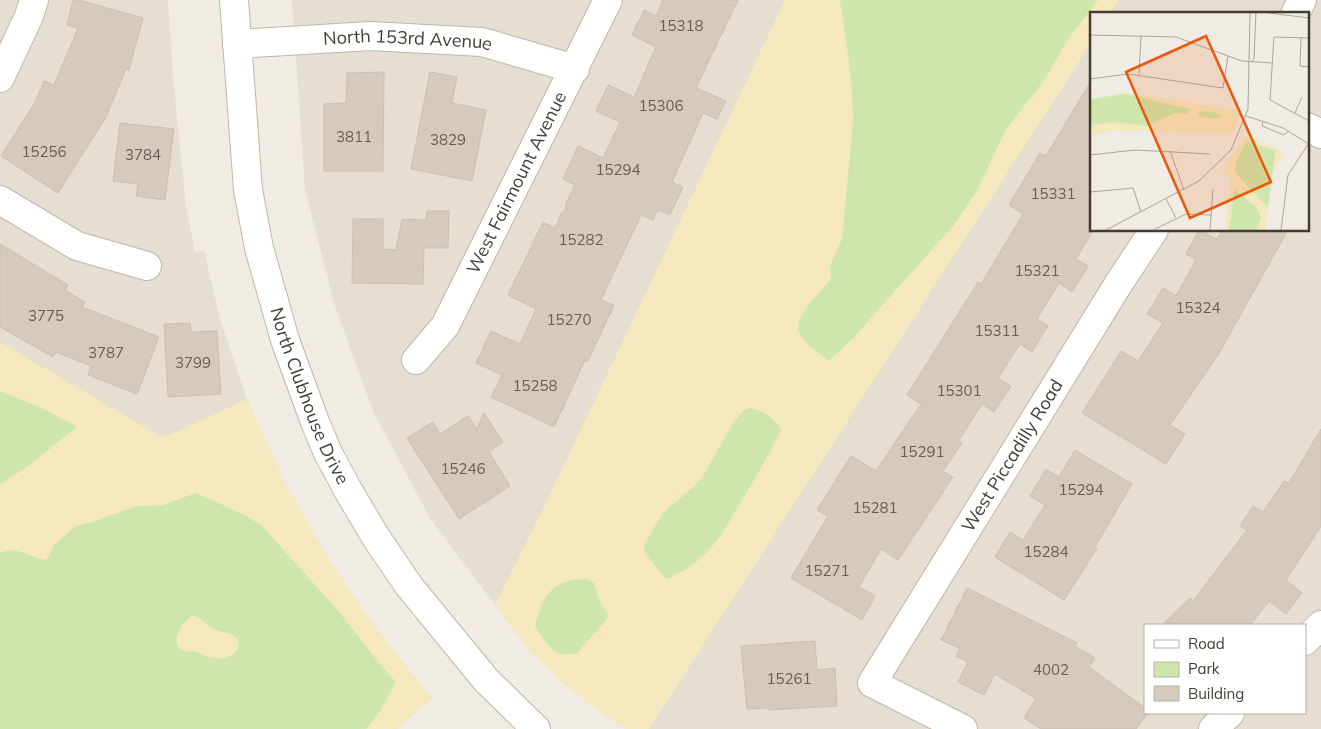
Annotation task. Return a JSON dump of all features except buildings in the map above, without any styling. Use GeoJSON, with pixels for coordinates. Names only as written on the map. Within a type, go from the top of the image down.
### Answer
{"type":"FeatureCollection","features":[{"type":"Feature","properties":{"kind":"street"},"geometry":{"type":"LineString","coordinates":[[0,78],[29,16],[34,0]]}},
{"type":"Feature","properties":{"kind":"street","name":"North Clubhouse Drive"},"geometry":{"type":"LineString","coordinates":[[234,0],[248,190],[259,248],[285,340],[315,422],[328,453],[377,539],[408,586],[486,680],[536,729]]}},
{"type":"Feature","properties":{"kind":"street","name":"West Fairmount Avenue"},"geometry":{"type":"LineString","coordinates":[[416,360],[445,326],[608,0]]}},
{"type":"Feature","properties":{"kind":"street"},"geometry":{"type":"LineString","coordinates":[[1296,12],[1302,0]]}},
{"type":"Feature","properties":{"kind":"street","name":"North 153rd Avenue"},"geometry":{"type":"LineString","coordinates":[[237,44],[370,36],[482,42],[575,69]]}},
{"type":"Feature","properties":{"kind":"street"},"geometry":{"type":"LineString","coordinates":[[1308,128],[1321,134]]}},
{"type":"Feature","properties":{"kind":"street"},"geometry":{"type":"LineString","coordinates":[[0,200],[77,246],[147,266]]}},
{"type":"Feature","properties":{"kind":"street","name":"West Piccadilly Road"},"geometry":{"type":"LineString","coordinates":[[963,729],[872,683],[1119,283],[1153,231]]}},
{"type":"Feature","properties":{"kind":"street"},"geometry":{"type":"LineString","coordinates":[[1306,640],[1321,625]]}},
{"type":"Feature","properties":{"kind":"street"},"geometry":{"type":"LineString","coordinates":[[1213,729],[1229,714]]}},
{"type":"Feature","properties":{"kind":"shaded area"},"geometry":{"type":"Polygon","coordinates":[[[0,0],[168,0],[173,77],[186,206],[195,253],[204,250],[220,319],[247,399],[163,438],[0,342],[0,0]]]}},
{"type":"Feature","properties":{"kind":"shaded area"},"geometry":{"type":"Polygon","coordinates":[[[292,0],[785,0],[545,505],[495,605],[431,520],[373,411],[334,303],[305,189],[292,0]]]}},
{"type":"Feature","properties":{"kind":"shaded area"},"geometry":{"type":"Polygon","coordinates":[[[1119,0],[1321,0],[1321,729],[649,729],[1090,45],[1090,231],[1308,231],[1308,12],[1111,12],[1119,0]]]}},
{"type":"Feature","properties":{"kind":"green space"},"geometry":{"type":"Polygon","coordinates":[[[785,0],[1119,0],[1111,12],[1090,12],[1090,45],[649,729],[626,729],[595,708],[561,681],[529,650],[495,605],[545,505],[785,0]]]}},
{"type":"Feature","properties":{"kind":"green space"},"geometry":{"type":"Polygon","coordinates":[[[0,342],[163,438],[247,399],[272,456],[315,537],[379,631],[432,698],[397,729],[0,729],[0,342]]]}},
{"type":"Feature","properties":{"kind":"sand"},"geometry":{"type":"Polygon","coordinates":[[[785,0],[840,0],[849,61],[853,122],[842,239],[830,266],[831,278],[803,313],[798,328],[806,342],[829,361],[854,337],[954,225],[978,189],[1005,131],[1045,79],[1067,41],[1098,0],[1119,0],[1111,12],[1090,12],[1090,45],[649,729],[626,729],[595,708],[561,681],[529,650],[495,605],[545,505],[785,0]],[[749,408],[743,411],[733,423],[702,478],[663,513],[645,543],[644,552],[666,579],[691,566],[715,543],[761,468],[781,429],[775,421],[763,412],[749,408]],[[586,579],[565,582],[550,591],[545,598],[535,627],[557,652],[569,655],[577,653],[609,617],[599,600],[594,583],[586,579]]]}},
{"type":"Feature","properties":{"kind":"sand"},"geometry":{"type":"Polygon","coordinates":[[[0,342],[163,438],[247,399],[272,456],[315,537],[379,631],[432,698],[397,729],[366,729],[380,711],[396,682],[335,607],[262,526],[245,515],[196,493],[163,505],[136,506],[93,522],[76,526],[54,545],[48,558],[44,560],[17,551],[0,553],[0,484],[27,467],[77,427],[46,410],[0,391],[0,342]]]}},
{"type":"Feature","properties":{"kind":"sand"},"geometry":{"type":"Polygon","coordinates":[[[193,615],[210,627],[236,638],[239,642],[235,652],[227,657],[210,658],[194,651],[181,650],[177,644],[178,634],[186,621],[193,615]]]}}]}
